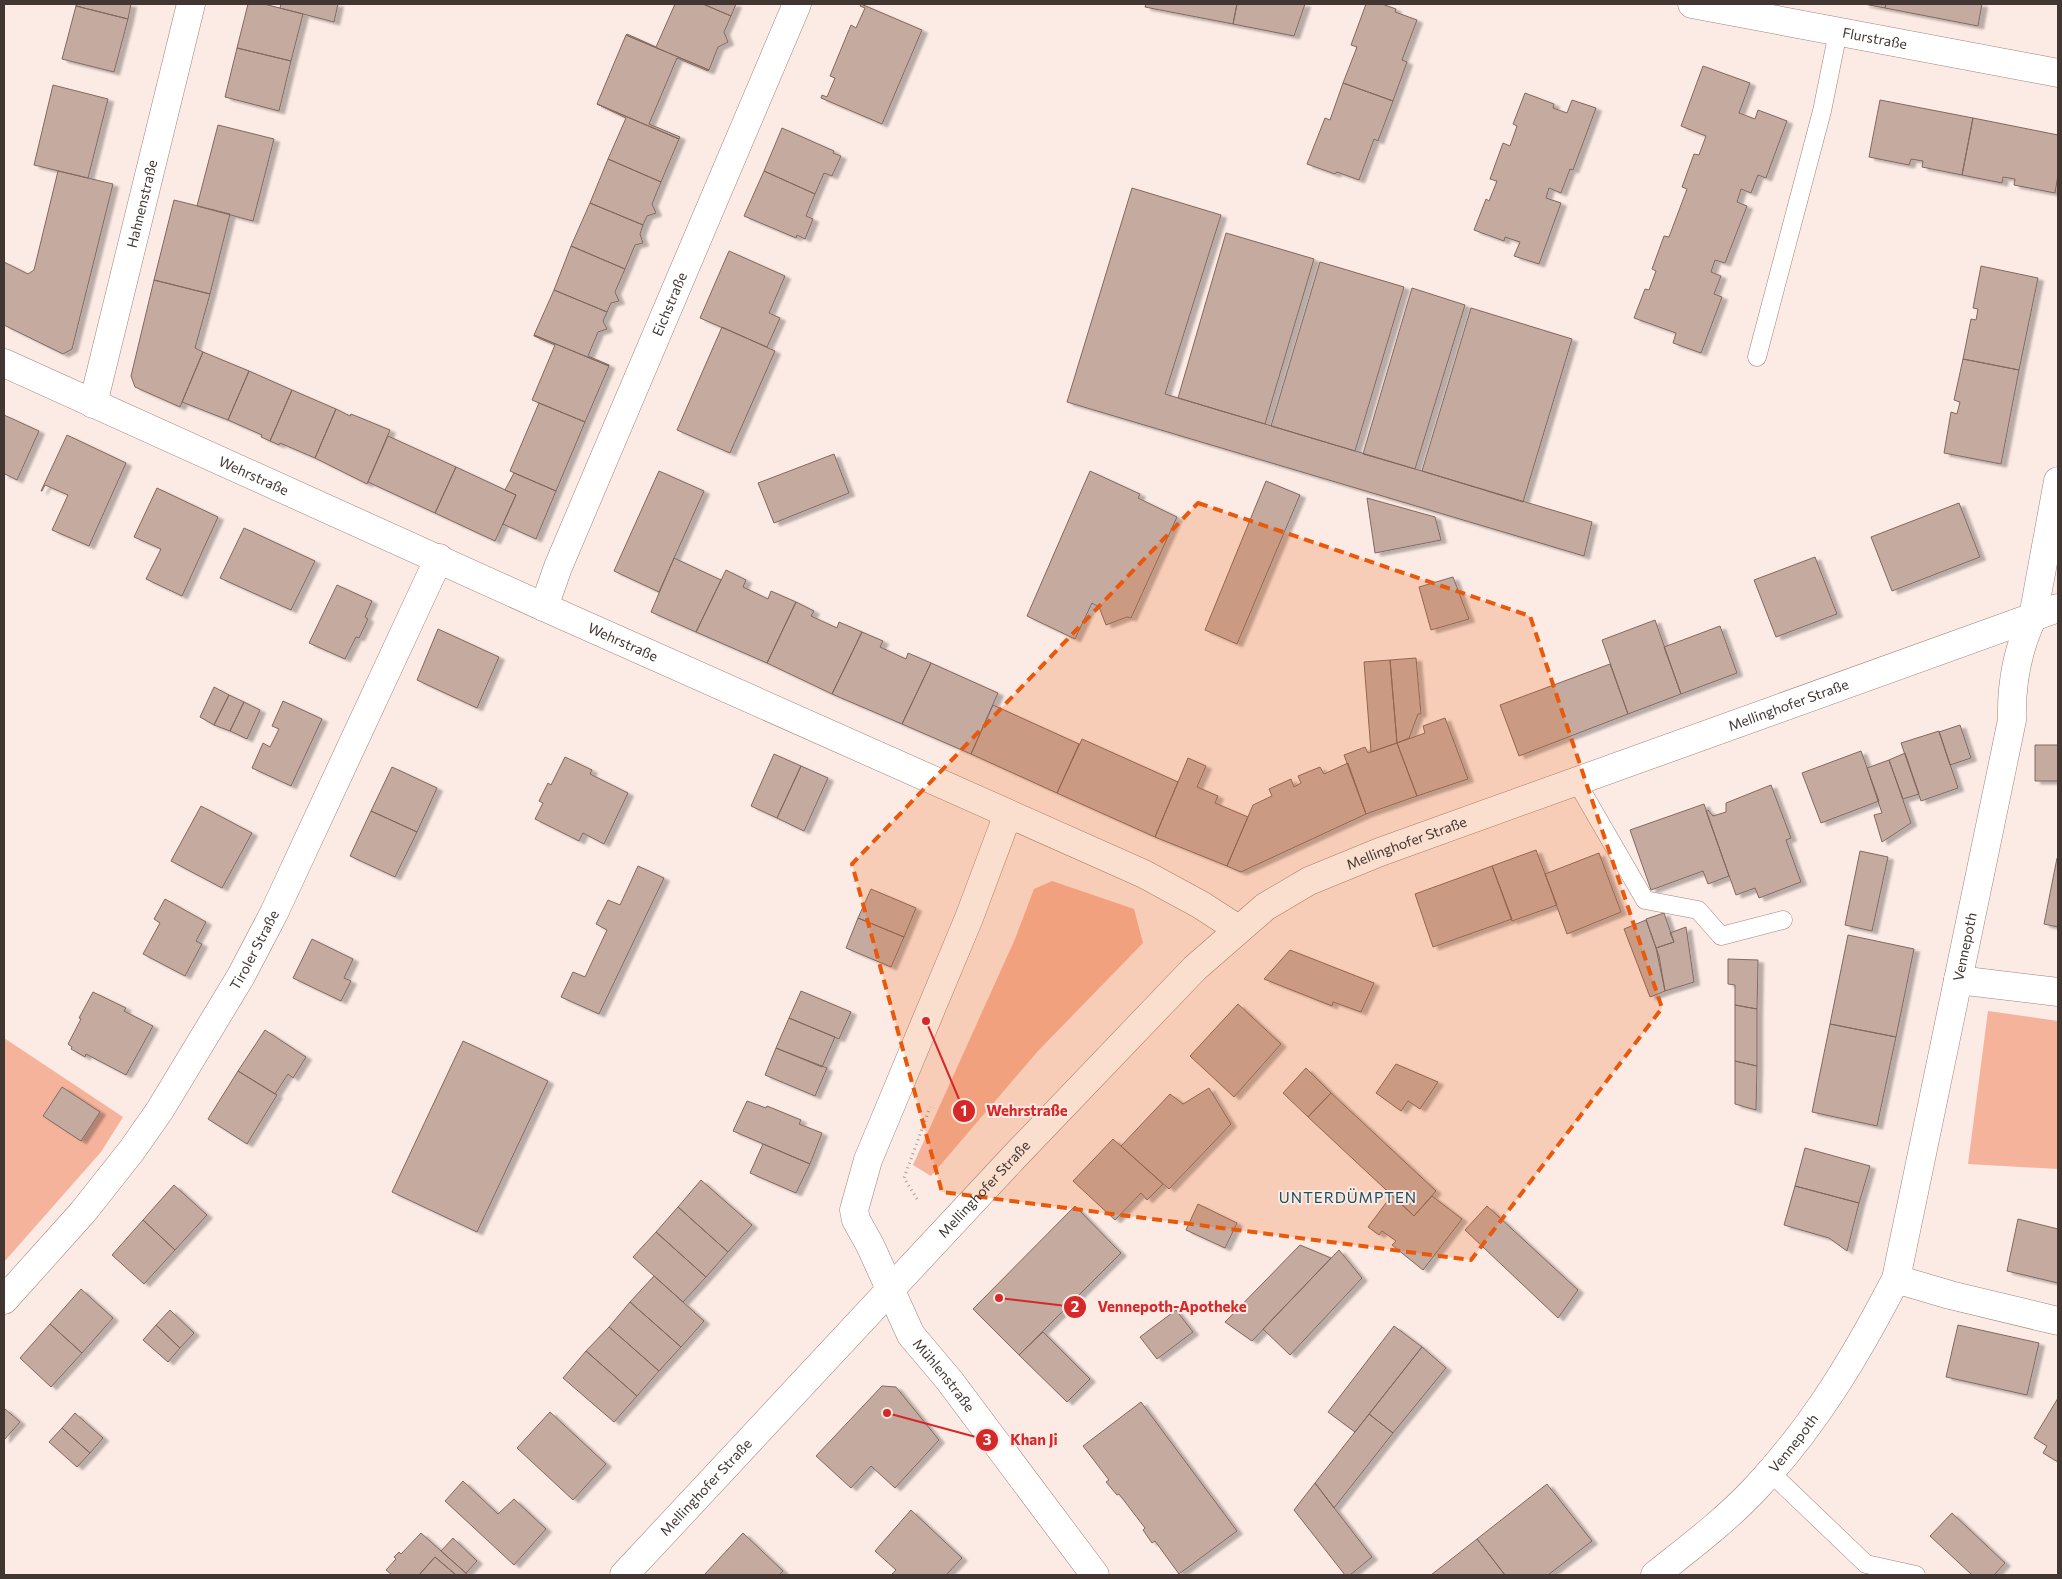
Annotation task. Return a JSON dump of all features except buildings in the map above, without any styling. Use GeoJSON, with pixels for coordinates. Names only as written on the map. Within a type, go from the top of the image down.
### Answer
{"type":"FeatureCollection","features":[{"type":"Feature","properties":{"kind":"street","name":"Hahnenstraße"},"geometry":{"type":"LineString","coordinates":[[93,404],[192,4]]}},
{"type":"Feature","properties":{"kind":"street","name":"Eichstraße"},"geometry":{"type":"LineString","coordinates":[[544,607],[566,548],[797,4]]}},
{"type":"Feature","properties":{"kind":"street","name":"Flurstraße"},"geometry":{"type":"LineString","coordinates":[[1692,4],[2058,73]]}},
{"type":"Feature","properties":{"kind":"street","name":"Wehrstraße"},"geometry":{"type":"LineString","coordinates":[[4,363],[544,607],[1144,874],[1200,905],[1238,929]]}},
{"type":"Feature","properties":{"kind":"street","name":"Vennepoth"},"geometry":{"type":"LineString","coordinates":[[1654,1575],[1731,1512],[1798,1440],[1860,1347],[1896,1279],[2012,720],[2013,679],[2023,636],[2033,617],[2058,481]]}},
{"type":"Feature","properties":{"kind":"street","name":"Tiroler Straße"},"geometry":{"type":"LineString","coordinates":[[4,1300],[83,1212],[132,1150],[160,1110],[241,976],[274,913],[439,558]]}},
{"type":"Feature","properties":{"kind":"street","name":"Mellinghofer Straße"},"geometry":{"type":"LineString","coordinates":[[624,1575],[1014,1157],[1195,968],[1265,906],[1320,876],[1430,833],[2058,608]]}},
{"type":"Feature","properties":{"kind":"street"},"geometry":{"type":"LineString","coordinates":[[890,1290],[870,1245],[856,1220],[854,1210],[856,1198],[868,1160],[969,918],[1008,814]]}},
{"type":"Feature","properties":{"kind":"street"},"geometry":{"type":"LineString","coordinates":[[1958,980],[2058,992]]}},
{"type":"Feature","properties":{"kind":"street"},"geometry":{"type":"LineString","coordinates":[[1896,1279],[1950,1295],[2058,1321]]}},
{"type":"Feature","properties":{"kind":"street","name":"Mühlenstraße"},"geometry":{"type":"LineString","coordinates":[[890,1290],[911,1335],[949,1380],[1095,1575]]}},
{"type":"Feature","properties":{"kind":"lane"},"geometry":{"type":"LineString","coordinates":[[1757,357],[1822,111],[1838,32]]}},
{"type":"Feature","properties":{"kind":"lane"},"geometry":{"type":"LineString","coordinates":[[1576,781],[1645,900],[1698,910],[1721,936],[1783,920]]}},
{"type":"Feature","properties":{"kind":"lane"},"geometry":{"type":"LineString","coordinates":[[1770,1472],[1862,1570],[1912,1575]]}},
{"type":"Feature","properties":{"kind":"path"},"geometry":{"type":"LineString","coordinates":[[918,1199],[904,1178],[930,1107]]}},
{"type":"Feature","properties":{"kind":"highlighted area"},"geometry":{"type":"Polygon","coordinates":[[[1198,503],[1530,616],[1662,1008],[1471,1260],[942,1192],[852,864],[1198,503]]]}},
{"type":"Feature","properties":{"kind":"shaded area"},"geometry":{"type":"Polygon","coordinates":[[[1052,881],[1134,909],[1143,943],[1038,1051],[931,1176],[913,1165],[1015,939],[1034,889],[1052,881]]]}},
{"type":"Feature","properties":{"kind":"shaded area"},"geometry":{"type":"Polygon","coordinates":[[[1988,1011],[2058,1021],[2058,1169],[1968,1164],[1988,1011]]]}},
{"type":"Feature","properties":{"kind":"shaded area"},"geometry":{"type":"Polygon","coordinates":[[[4,1038],[123,1117],[101,1152],[4,1262],[4,1038]]]}},
{"type":"Feature","properties":{"kind":"place","name":"Wehrstraße"},"geometry":{"type":"Point","coordinates":[926,1021]}},
{"type":"Feature","properties":{"kind":"place","name":"Vennepoth-Apotheke"},"geometry":{"type":"Point","coordinates":[999,1298]}},
{"type":"Feature","properties":{"kind":"place","name":"Khan Ji"},"geometry":{"type":"Point","coordinates":[887,1413]}},
{"type":"Feature","properties":{"kind":"district","name":"UNTERDÜMPTEN"},"geometry":{"type":"Point","coordinates":[1348,1198]}}]}
